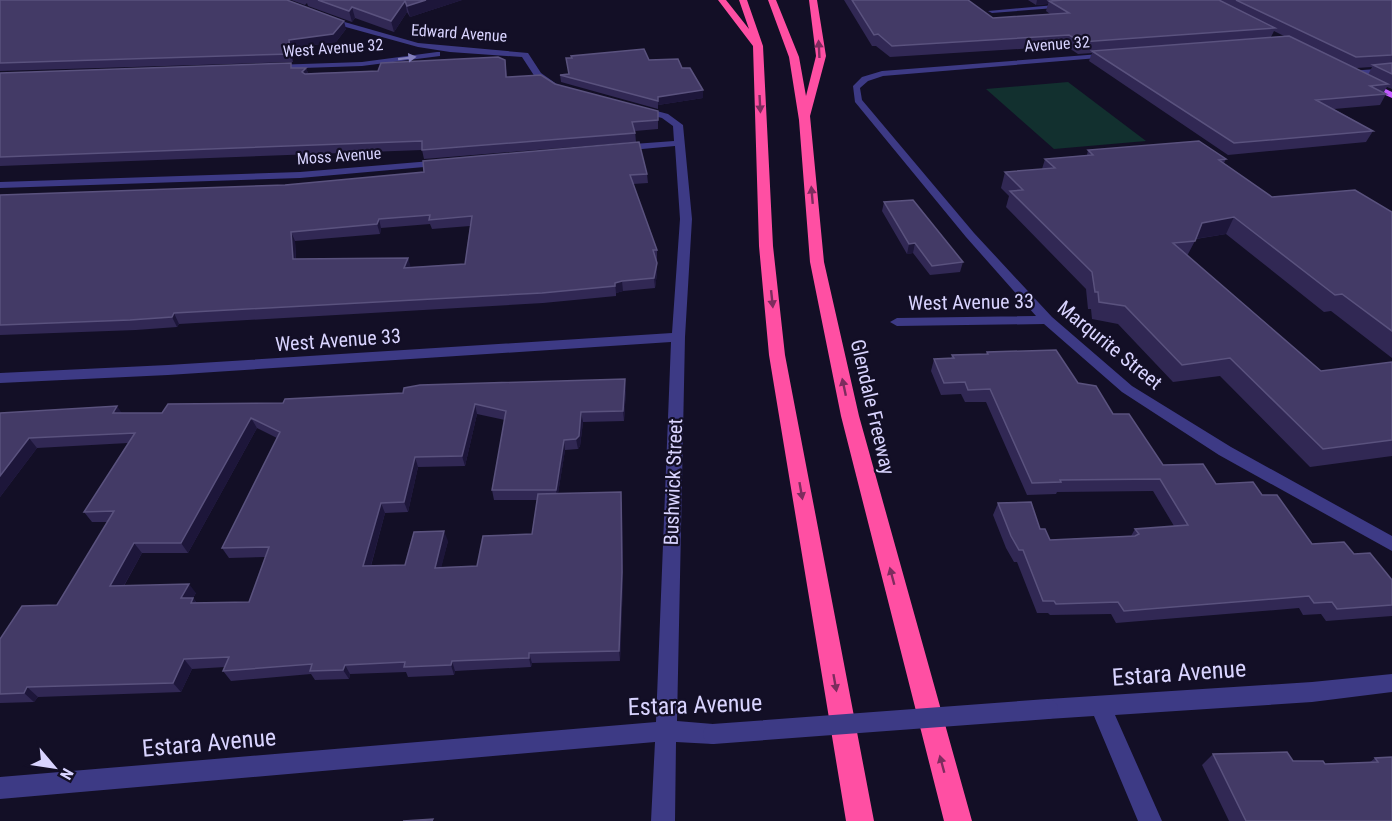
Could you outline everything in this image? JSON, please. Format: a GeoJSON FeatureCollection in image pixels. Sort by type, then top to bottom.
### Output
{"type":"FeatureCollection","features":[{"type":"Feature","properties":{"kind":"highway","name":"Glendale Freeway"},"geometry":{"type":"LineString","coordinates":[[772,0],[794,57],[805,120],[817,262],[850,416],[957,821]]}},
{"type":"Feature","properties":{"kind":"highway"},"geometry":{"type":"LineString","coordinates":[[723,2],[758,46]]}},
{"type":"Feature","properties":{"kind":"highway"},"geometry":{"type":"LineString","coordinates":[[805,120],[821,56],[814,2]]}},
{"type":"Feature","properties":{"kind":"highway"},"geometry":{"type":"LineString","coordinates":[[745,4],[758,46],[766,246],[777,354],[860,821]]}},
{"type":"Feature","properties":{"kind":"main road"},"geometry":{"type":"LineString","coordinates":[[1337,69],[1392,95]]}},
{"type":"Feature","properties":{"kind":"street"},"geometry":{"type":"LineString","coordinates":[[1000,0],[1014,9]]}},
{"type":"Feature","properties":{"kind":"street"},"geometry":{"type":"LineString","coordinates":[[992,11],[1073,6]]}},
{"type":"Feature","properties":{"kind":"street","name":"Edward Avenue"},"geometry":{"type":"LineString","coordinates":[[314,15],[390,40],[452,51],[502,50],[525,55],[538,75],[560,88]]}},
{"type":"Feature","properties":{"kind":"street"},"geometry":{"type":"LineString","coordinates":[[384,49],[390,40]]}},
{"type":"Feature","properties":{"kind":"street","name":"West Avenue 32"},"geometry":{"type":"LineString","coordinates":[[268,67],[362,64],[452,51]]}},
{"type":"Feature","properties":{"kind":"street"},"geometry":{"type":"LineString","coordinates":[[362,64],[376,54]]}},
{"type":"Feature","properties":{"kind":"street","name":"Avenue 32"},"geometry":{"type":"LineString","coordinates":[[905,71],[1124,54]]}},
{"type":"Feature","properties":{"kind":"street"},"geometry":{"type":"LineString","coordinates":[[1348,74],[1392,70]]}},
{"type":"Feature","properties":{"kind":"street","name":"Marqurite Street"},"geometry":{"type":"LineString","coordinates":[[905,71],[865,79],[856,88],[858,100],[970,235],[1047,320],[1126,389],[1225,451],[1392,544]]}},
{"type":"Feature","properties":{"kind":"street"},"geometry":{"type":"LineString","coordinates":[[609,149],[680,144],[679,128],[673,120],[631,108]]}},
{"type":"Feature","properties":{"kind":"street","name":"Bushwick Street"},"geometry":{"type":"LineString","coordinates":[[663,821],[678,337],[686,219],[680,144]]}},
{"type":"Feature","properties":{"kind":"street","name":"Moss Avenue"},"geometry":{"type":"LineString","coordinates":[[0,185],[300,175],[454,162]]}},
{"type":"Feature","properties":{"kind":"street","name":"West Avenue 33"},"geometry":{"type":"LineString","coordinates":[[897,322],[1047,320]]}},
{"type":"Feature","properties":{"kind":"street","name":"West Avenue 33"},"geometry":{"type":"LineString","coordinates":[[0,378],[168,370],[678,337]]}},
{"type":"Feature","properties":{"kind":"street","name":"Estara Avenue"},"geometry":{"type":"LineString","coordinates":[[0,788],[666,730],[713,734],[1100,705],[1312,692],[1392,683]]}},
{"type":"Feature","properties":{"kind":"street"},"geometry":{"type":"LineString","coordinates":[[1100,705],[1150,821]]}},
{"type":"Feature","properties":{"kind":"green space"},"geometry":{"type":"Polygon","coordinates":[[[1068,82],[1146,141],[1054,149],[986,89],[1068,82]]]}},
{"type":"Feature","properties":{"kind":"building"},"geometry":{"type":"Polygon","coordinates":[[[0,0],[287,0],[344,21],[333,34],[289,40],[290,54],[0,63],[0,0]]]}},
{"type":"Feature","properties":{"kind":"building"},"geometry":{"type":"Polygon","coordinates":[[[318,0],[426,0],[407,6],[405,1],[391,21],[352,7],[349,11],[318,0]]]}},
{"type":"Feature","properties":{"kind":"building"},"geometry":{"type":"Polygon","coordinates":[[[852,0],[968,0],[993,18],[1069,13],[1049,1],[1219,0],[1275,28],[1081,42],[1069,35],[892,46],[878,34],[874,35],[852,0]]]}},
{"type":"Feature","properties":{"kind":"building"},"geometry":{"type":"Polygon","coordinates":[[[1236,0],[1392,0],[1392,55],[1356,57],[1236,0]]]}},
{"type":"Feature","properties":{"kind":"building"},"geometry":{"type":"Polygon","coordinates":[[[1289,36],[1388,84],[1370,86],[1386,94],[1316,100],[1373,131],[1234,143],[1092,51],[1289,36]]]}},
{"type":"Feature","properties":{"kind":"building"},"geometry":{"type":"Polygon","coordinates":[[[644,49],[649,60],[678,59],[682,68],[690,68],[703,90],[658,97],[658,101],[560,75],[569,74],[566,58],[572,58],[571,56],[644,49]]]}},
{"type":"Feature","properties":{"kind":"building"},"geometry":{"type":"Polygon","coordinates":[[[498,57],[505,60],[506,77],[541,75],[555,84],[658,111],[658,120],[632,122],[635,133],[422,150],[422,141],[0,157],[0,73],[291,63],[291,68],[306,68],[302,72],[305,74],[378,71],[381,63],[498,57]]]}},
{"type":"Feature","properties":{"kind":"building"},"geometry":{"type":"Polygon","coordinates":[[[1392,63],[1392,74],[1373,65],[1392,63]]]}},
{"type":"Feature","properties":{"kind":"building"},"geometry":{"type":"Polygon","coordinates":[[[1199,141],[1226,159],[1219,160],[1272,197],[1355,190],[1392,212],[1392,331],[1342,294],[1335,295],[1234,217],[1202,223],[1195,241],[1173,243],[1321,371],[1392,362],[1392,440],[1323,449],[1230,358],[1182,365],[1125,306],[1099,302],[1092,272],[1010,191],[1023,190],[1005,172],[1055,168],[1045,159],[1093,155],[1088,150],[1199,141]]]}},
{"type":"Feature","properties":{"kind":"building"},"geometry":{"type":"Polygon","coordinates":[[[639,142],[647,174],[630,175],[657,250],[653,250],[657,263],[654,278],[622,281],[615,283],[615,286],[542,293],[174,313],[172,317],[130,320],[0,325],[0,195],[285,185],[424,172],[423,161],[639,142]],[[430,215],[379,219],[377,224],[291,232],[293,259],[408,258],[404,268],[465,264],[472,216],[429,220],[430,215]]]}},
{"type":"Feature","properties":{"kind":"building"},"geometry":{"type":"Polygon","coordinates":[[[913,200],[963,262],[932,266],[915,243],[909,244],[884,202],[913,200]]]}},
{"type":"Feature","properties":{"kind":"building"},"geometry":{"type":"Polygon","coordinates":[[[1056,350],[1078,383],[1096,386],[1113,414],[1129,414],[1163,465],[1203,464],[1216,484],[1253,482],[1262,495],[1277,495],[1312,544],[1344,542],[1354,554],[1370,553],[1392,580],[1392,605],[1337,609],[1332,602],[1314,603],[1309,596],[1124,611],[1118,602],[1056,604],[1054,601],[1043,601],[1023,550],[1019,550],[1011,536],[998,503],[1031,502],[1040,529],[1045,529],[1050,540],[1135,536],[1139,534],[1135,529],[1188,525],[1160,479],[1060,480],[1061,482],[1032,483],[990,389],[968,390],[965,382],[944,383],[934,359],[954,358],[952,355],[988,354],[987,352],[1056,350]]]}},
{"type":"Feature","properties":{"kind":"building"},"geometry":{"type":"Polygon","coordinates":[[[625,379],[623,411],[581,412],[579,436],[576,439],[564,440],[556,490],[492,490],[506,411],[475,404],[462,456],[415,457],[404,502],[381,503],[363,566],[405,565],[414,532],[444,531],[435,568],[477,566],[483,536],[532,534],[538,494],[621,492],[622,572],[619,651],[529,653],[529,658],[452,661],[451,665],[404,667],[405,662],[345,665],[343,670],[310,671],[312,664],[223,671],[229,657],[184,659],[173,683],[27,687],[24,693],[0,694],[0,639],[22,606],[57,605],[114,511],[84,512],[135,433],[29,438],[0,476],[0,413],[117,406],[113,413],[162,413],[168,404],[283,403],[285,399],[403,393],[404,388],[420,385],[625,379]],[[251,418],[181,543],[134,543],[110,586],[189,584],[181,598],[193,598],[191,603],[249,602],[269,547],[222,548],[280,432],[251,418]]]}},
{"type":"Feature","properties":{"kind":"building"},"geometry":{"type":"Polygon","coordinates":[[[1287,752],[1293,761],[1323,761],[1325,764],[1378,762],[1375,758],[1392,757],[1392,821],[1246,821],[1213,754],[1287,752]]]}},
{"type":"Feature","properties":{"kind":"building"},"geometry":{"type":"Polygon","coordinates":[[[433,819],[432,821],[403,821],[433,819]]]}}]}
